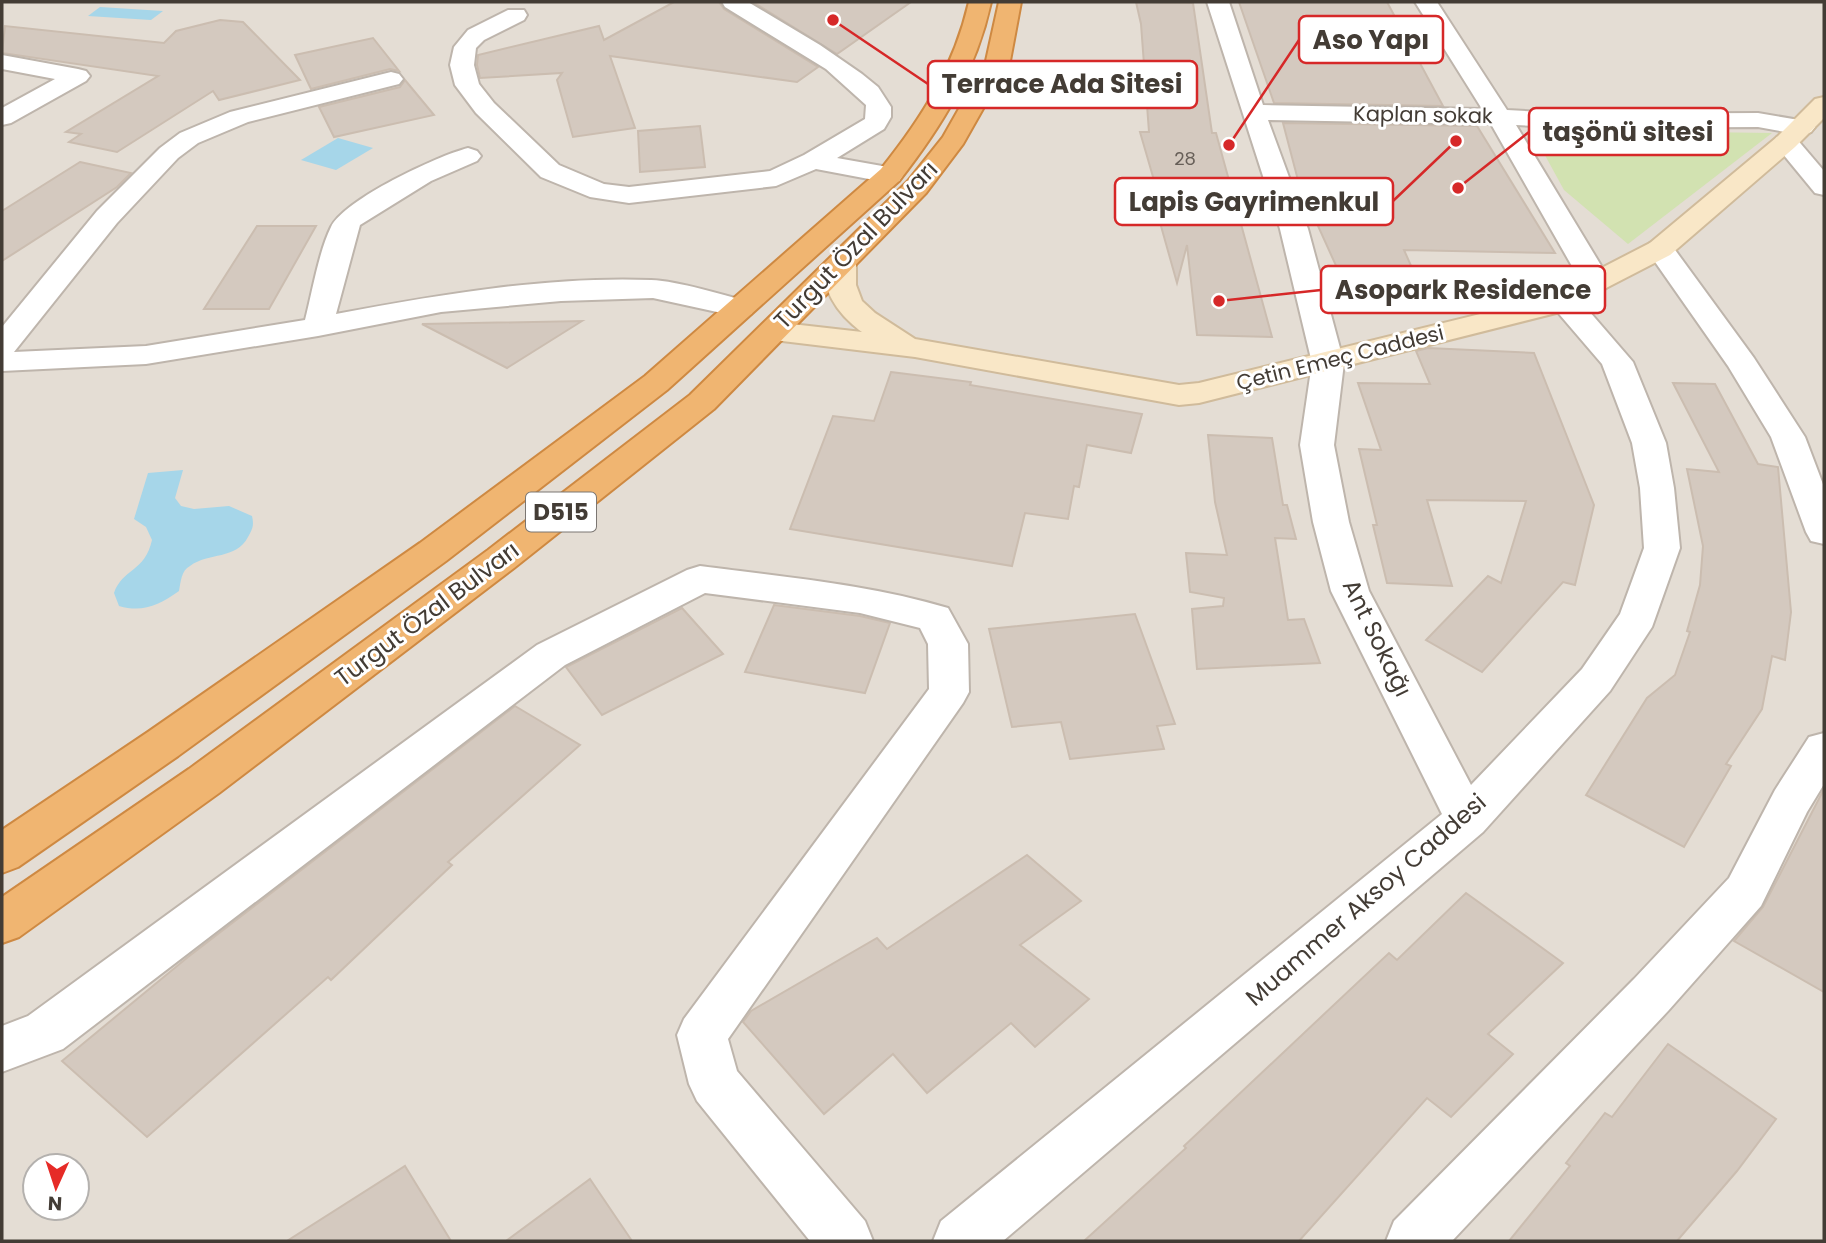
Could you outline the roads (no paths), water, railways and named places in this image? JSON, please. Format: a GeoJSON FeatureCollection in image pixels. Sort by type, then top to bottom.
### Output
{"type":"FeatureCollection","features":[{"type":"Feature","properties":{"kind":"highway","name":"Turgut Özal Bulvarı"},"geometry":{"type":"LineString","coordinates":[[2,854],[163,744],[433,552],[656,383],[890,175],[921,138],[953,87],[976,27],[980,2]]}},
{"type":"Feature","properties":{"kind":"highway","name":"Turgut Özal Bulvarı"},"geometry":{"type":"LineString","coordinates":[[2,923],[204,781],[501,559],[702,402],[917,187],[947,148],[998,61],[1010,2]]}},
{"type":"Feature","properties":{"kind":"highway"},"geometry":{"type":"LineString","coordinates":[[998,61],[1023,2]]}},
{"type":"Feature","properties":{"kind":"street"},"geometry":{"type":"LineString","coordinates":[[516,15],[476,35],[465,47],[463,76],[485,108],[540,162],[563,178],[599,191],[629,195],[776,178],[813,161],[875,124],[880,116],[879,105],[853,77],[733,2]]}},
{"type":"Feature","properties":{"kind":"street"},"geometry":{"type":"LineString","coordinates":[[1218,2],[1294,229],[1328,363]]}},
{"type":"Feature","properties":{"kind":"street","name":"Muammer Aksoy Caddesi"},"geometry":{"type":"LineString","coordinates":[[961,1241],[1467,819],[1596,680],[1638,617],[1662,548],[1657,488],[1649,443],[1617,362],[1499,117],[1426,2]]}},
{"type":"Feature","properties":{"kind":"street"},"geometry":{"type":"LineString","coordinates":[[2,62],[78,76],[2,118]]}},
{"type":"Feature","properties":{"kind":"street"},"geometry":{"type":"LineString","coordinates":[[2,347],[107,217],[169,153],[189,138],[239,117],[391,79]]}},
{"type":"Feature","properties":{"kind":"street","name":"Çetin Emeç Caddesi"},"geometry":{"type":"LineString","coordinates":[[774,331],[915,348],[1179,395],[1328,363],[1581,292],[1660,249],[1794,134],[1824,104]]}},
{"type":"Feature","properties":{"kind":"street","name":"Kaplan sokak"},"geometry":{"type":"LineString","coordinates":[[1253,112],[1577,121],[1758,120],[1794,134]]}},
{"type":"Feature","properties":{"kind":"street"},"geometry":{"type":"LineString","coordinates":[[1794,134],[1824,187]]}},
{"type":"Feature","properties":{"kind":"street"},"geometry":{"type":"LineString","coordinates":[[318,327],[344,228],[350,219],[422,175],[468,156]]}},
{"type":"Feature","properties":{"kind":"street"},"geometry":{"type":"LineString","coordinates":[[813,161],[890,175]]}},
{"type":"Feature","properties":{"kind":"street"},"geometry":{"type":"LineString","coordinates":[[1660,249],[1743,365],[1788,437],[1811,463],[1824,532]]}},
{"type":"Feature","properties":{"kind":"street","name":"Çetin Emeç Caddesi"},"geometry":{"type":"LineString","coordinates":[[842,262],[841,286],[854,312],[879,331],[915,348]]}},
{"type":"Feature","properties":{"kind":"street"},"geometry":{"type":"LineString","coordinates":[[2,362],[146,355],[318,327],[440,303],[626,288],[674,292],[740,308]]}},
{"type":"Feature","properties":{"kind":"street","name":"Ant Sokağı"},"geometry":{"type":"LineString","coordinates":[[1328,363],[1317,445],[1331,522],[1350,591],[1467,819]]}},
{"type":"Feature","properties":{"kind":"street"},"geometry":{"type":"LineString","coordinates":[[2,1049],[45,1033],[551,655],[700,579],[860,600],[934,618],[948,644],[949,692],[702,1035],[715,1084],[845,1241]]}},
{"type":"Feature","properties":{"kind":"street"},"geometry":{"type":"LineString","coordinates":[[1414,1241],[1651,995],[1745,892],[1790,802],[1824,749]]}},
{"type":"Feature","properties":{"kind":"water"},"geometry":{"type":"Polygon","coordinates":[[[100,7],[163,11],[151,20],[88,16],[100,7]]]}},
{"type":"Feature","properties":{"kind":"water"},"geometry":{"type":"Polygon","coordinates":[[[338,138],[373,148],[336,170],[301,160],[338,138]]]}},
{"type":"Feature","properties":{"kind":"water"},"geometry":{"type":"Polygon","coordinates":[[[183,470],[175,498],[181,506],[194,509],[229,506],[252,516],[251,531],[237,549],[187,568],[179,591],[165,600],[136,609],[119,606],[114,593],[118,585],[139,565],[152,540],[146,527],[134,519],[148,473],[183,470]]]}},
{"type":"Feature","properties":{"kind":"place","name":"Terrace Ada Sitesi"},"geometry":{"type":"Point","coordinates":[833,20]}},
{"type":"Feature","properties":{"kind":"place","name":"Lapis Gayrimenkul"},"geometry":{"type":"Point","coordinates":[1456,141]}},
{"type":"Feature","properties":{"kind":"place","name":"Aso Yapı"},"geometry":{"type":"Point","coordinates":[1229,145]}},
{"type":"Feature","properties":{"kind":"place","name":"taşönü sitesi"},"geometry":{"type":"Point","coordinates":[1458,188]}},
{"type":"Feature","properties":{"kind":"place","name":"Asopark Residence"},"geometry":{"type":"Point","coordinates":[1219,301]}}]}
